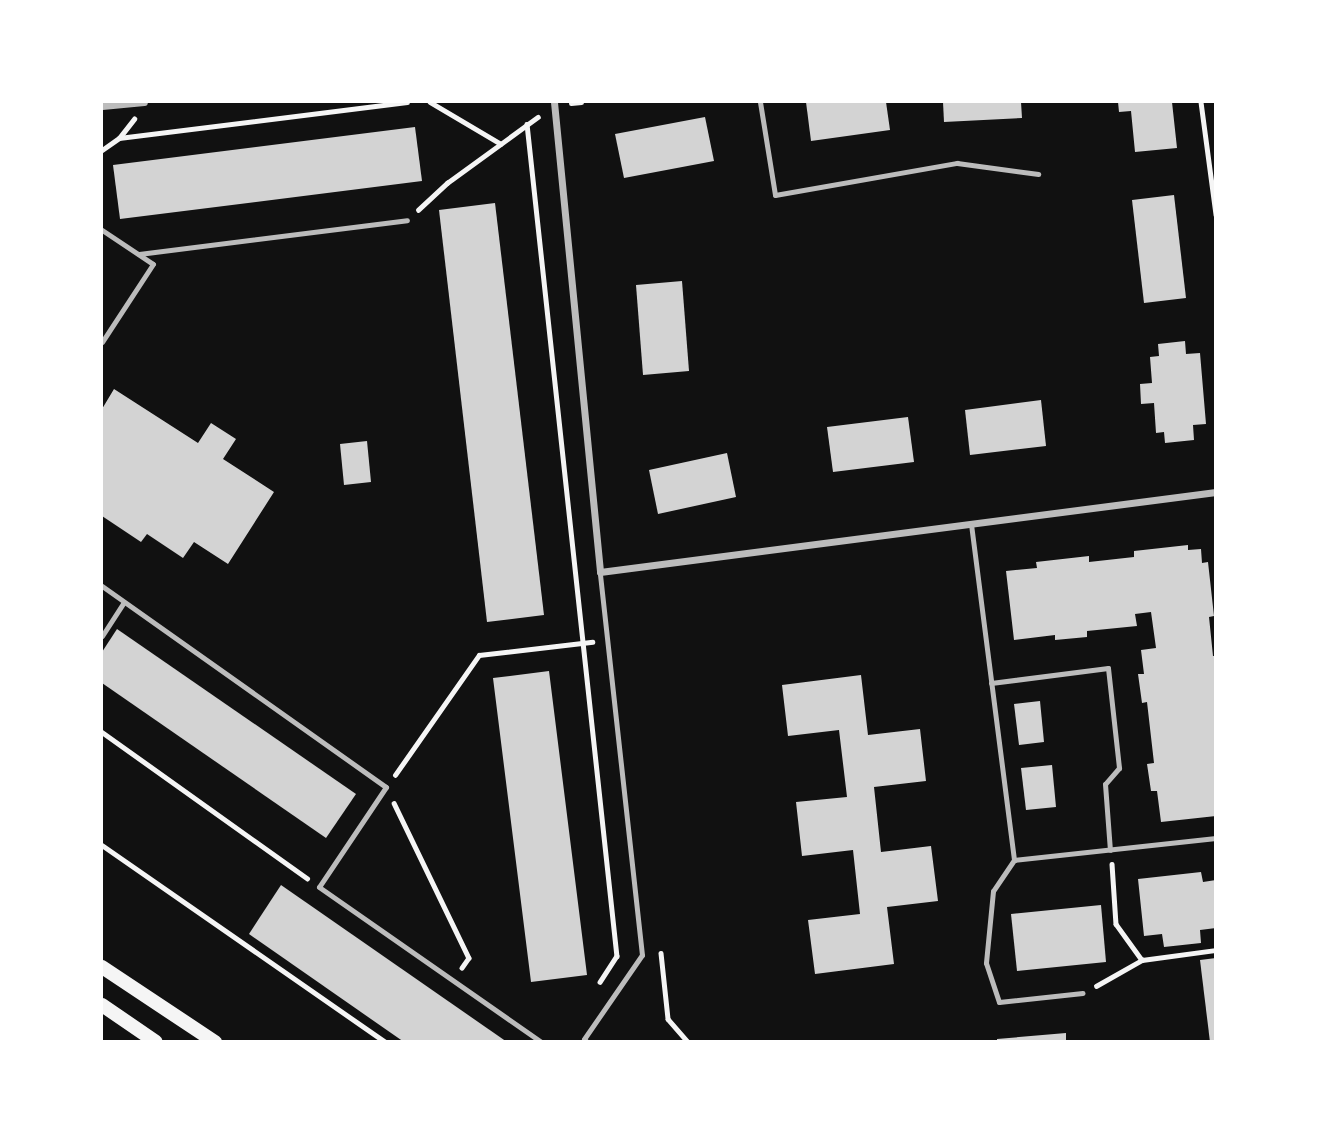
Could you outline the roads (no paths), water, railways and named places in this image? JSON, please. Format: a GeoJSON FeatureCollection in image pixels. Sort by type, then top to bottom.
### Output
{"type":"FeatureCollection","features":[{"type":"Feature","properties":{"kind":"main road"},"geometry":{"type":"LineString","coordinates":[[102,967],[215,1041]]}},
{"type":"Feature","properties":{"kind":"main road"},"geometry":{"type":"LineString","coordinates":[[102,1006],[156,1041]]}},
{"type":"Feature","properties":{"kind":"street"},"geometry":{"type":"LineString","coordinates":[[102,106],[144,102]]}},
{"type":"Feature","properties":{"kind":"street"},"geometry":{"type":"LineString","coordinates":[[554,103],[600,572],[1216,492]]}},
{"type":"Feature","properties":{"kind":"lane"},"geometry":{"type":"LineString","coordinates":[[760,102],[775,195],[957,163],[1038,174]]}},
{"type":"Feature","properties":{"kind":"lane"},"geometry":{"type":"LineString","coordinates":[[139,254],[407,220]]}},
{"type":"Feature","properties":{"kind":"lane"},"geometry":{"type":"LineString","coordinates":[[102,230],[153,264],[102,342]]}},
{"type":"Feature","properties":{"kind":"lane"},"geometry":{"type":"LineString","coordinates":[[971,524],[1014,860],[993,891],[986,962],[999,1002],[1083,993]]}},
{"type":"Feature","properties":{"kind":"lane"},"geometry":{"type":"LineString","coordinates":[[583,1041],[642,955],[600,572]]}},
{"type":"Feature","properties":{"kind":"lane"},"geometry":{"type":"LineString","coordinates":[[102,586],[386,788],[319,887],[541,1041]]}},
{"type":"Feature","properties":{"kind":"lane"},"geometry":{"type":"LineString","coordinates":[[102,636],[124,602]]}},
{"type":"Feature","properties":{"kind":"lane"},"geometry":{"type":"LineString","coordinates":[[991,683],[1108,668],[1119,768],[1105,784],[1110,850]]}},
{"type":"Feature","properties":{"kind":"lane"},"geometry":{"type":"LineString","coordinates":[[1014,860],[1216,838]]}}]}
